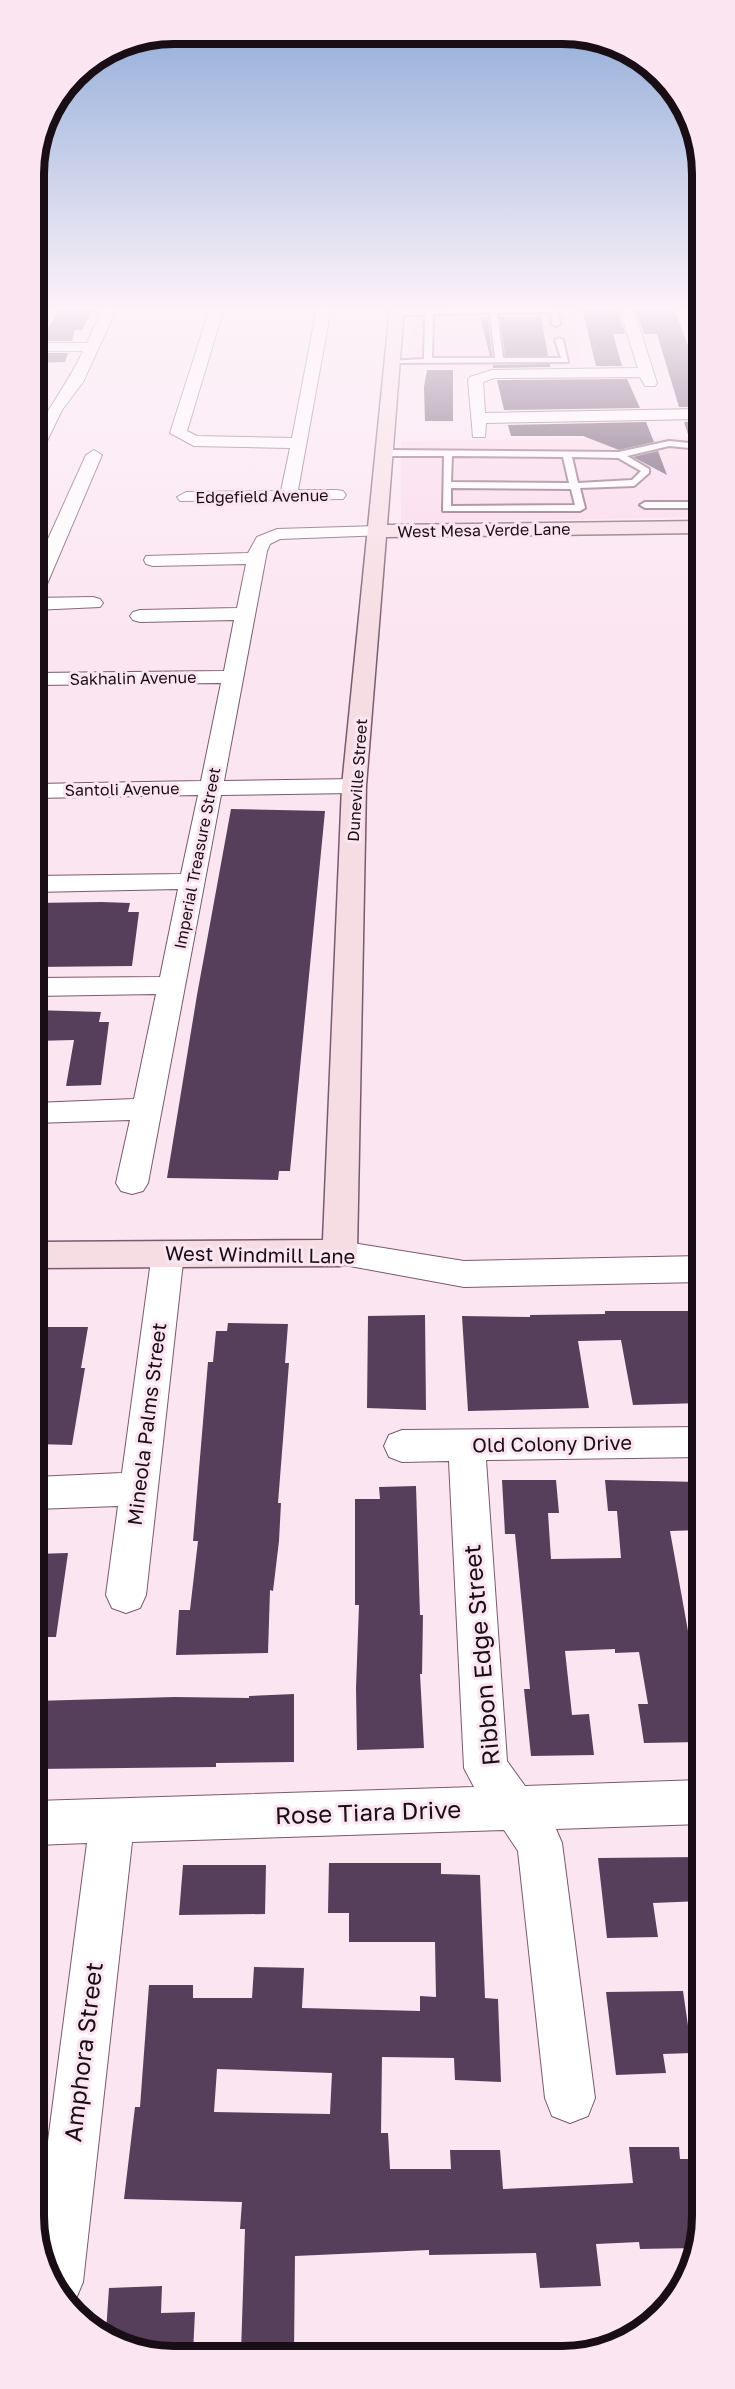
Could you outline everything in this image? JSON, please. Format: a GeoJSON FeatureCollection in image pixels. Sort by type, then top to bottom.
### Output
{"type":"FeatureCollection","features":[{"type":"Feature","properties":{"kind":"street"},"geometry":{"type":"LineString","coordinates":[[180,419],[178,427],[180,436],[204,442],[299,443]]}},
{"type":"Feature","properties":{"kind":"street"},"geometry":{"type":"LineString","coordinates":[[289,495],[303,419]]}},
{"type":"Feature","properties":{"kind":"street","name":"Duneville Street"},"geometry":{"type":"LineString","coordinates":[[340,1252],[354,786],[389,419]]}},
{"type":"Feature","properties":{"kind":"street"},"geometry":{"type":"LineString","coordinates":[[478,419],[478,426],[598,419]]}},
{"type":"Feature","properties":{"kind":"street"},"geometry":{"type":"LineString","coordinates":[[44,568],[94,454]]}},
{"type":"Feature","properties":{"kind":"street","name":"Edgefield Avenue"},"geometry":{"type":"LineString","coordinates":[[186,496],[337,495]]}},
{"type":"Feature","properties":{"kind":"street","name":"West Mesa Verde Lane"},"geometry":{"type":"LineString","coordinates":[[269,537],[287,533],[692,527]]}},
{"type":"Feature","properties":{"kind":"street"},"geometry":{"type":"LineString","coordinates":[[44,528],[62,528]]}},
{"type":"Feature","properties":{"kind":"street","name":"Imperial Treasure Street"},"geometry":{"type":"LineString","coordinates":[[132,1183],[256,558],[260,545],[269,537]]}},
{"type":"Feature","properties":{"kind":"street"},"geometry":{"type":"LineString","coordinates":[[153,560],[256,558]]}},
{"type":"Feature","properties":{"kind":"street"},"geometry":{"type":"LineString","coordinates":[[44,604],[93,603]]}},
{"type":"Feature","properties":{"kind":"street"},"geometry":{"type":"LineString","coordinates":[[140,616],[245,614]]}},
{"type":"Feature","properties":{"kind":"street","name":"Sakhalin Avenue"},"geometry":{"type":"LineString","coordinates":[[44,679],[233,677]]}},
{"type":"Feature","properties":{"kind":"street","name":"Santoli Avenue"},"geometry":{"type":"LineString","coordinates":[[44,791],[354,786]]}},
{"type":"Feature","properties":{"kind":"street"},"geometry":{"type":"LineString","coordinates":[[44,884],[192,881]]}},
{"type":"Feature","properties":{"kind":"street"},"geometry":{"type":"LineString","coordinates":[[44,987],[171,985]]}},
{"type":"Feature","properties":{"kind":"street"},"geometry":{"type":"LineString","coordinates":[[44,1113],[147,1109]]}},
{"type":"Feature","properties":{"kind":"street","name":"Mineola Palms Street"},"geometry":{"type":"LineString","coordinates":[[126,1595],[168,1252]]}},
{"type":"Feature","properties":{"kind":"street","name":"West Windmill Lane"},"geometry":{"type":"LineString","coordinates":[[44,1255],[340,1252],[464,1274],[691,1269]]}},
{"type":"Feature","properties":{"kind":"street","name":"Old Colony Drive"},"geometry":{"type":"LineString","coordinates":[[402,1446],[691,1442]]}},
{"type":"Feature","properties":{"kind":"street","name":"Ribbon Edge Street"},"geometry":{"type":"LineString","coordinates":[[467,1446],[486,1768],[512,1808],[540,1843],[570,2098]]}},
{"type":"Feature","properties":{"kind":"street"},"geometry":{"type":"LineString","coordinates":[[44,1493],[139,1489]]}},
{"type":"Feature","properties":{"kind":"street","name":"Rose Tiara Drive"},"geometry":{"type":"LineString","coordinates":[[44,1823],[691,1802]]}},
{"type":"Feature","properties":{"kind":"street","name":"Amphora Street"},"geometry":{"type":"LineString","coordinates":[[57,2273],[112,1822]]}},
{"type":"Feature","properties":{"kind":"lane"},"geometry":{"type":"LineString","coordinates":[[386,453],[620,455],[647,445],[692,445]]}},
{"type":"Feature","properties":{"kind":"lane"},"geometry":{"type":"LineString","coordinates":[[448,453],[446,509],[580,508],[567,456]]}},
{"type":"Feature","properties":{"kind":"lane"},"geometry":{"type":"LineString","coordinates":[[447,485],[574,486],[634,483],[646,471],[620,455]]}},
{"type":"Feature","properties":{"kind":"lane"},"geometry":{"type":"LineString","coordinates":[[645,505],[692,505]]}},
{"type":"Feature","properties":{"kind":"shaded area"},"geometry":{"type":"Polygon","coordinates":[[[692,437],[692,517],[401,523],[401,441],[692,437]]]}},
{"type":"Feature","properties":{"kind":"building"},"geometry":{"type":"Polygon","coordinates":[[[425,419],[453,419],[453,421],[425,419]]]}},
{"type":"Feature","properties":{"kind":"building"},"geometry":{"type":"Polygon","coordinates":[[[646,422],[654,442],[619,450],[583,436],[511,436],[508,425],[646,422]]]}},
{"type":"Feature","properties":{"kind":"building"},"geometry":{"type":"Polygon","coordinates":[[[684,422],[692,422],[692,441],[690,441],[684,422]]]}},
{"type":"Feature","properties":{"kind":"building"},"geometry":{"type":"Polygon","coordinates":[[[658,451],[667,475],[633,457],[658,451]]]}},
{"type":"Feature","properties":{"kind":"building"},"geometry":{"type":"Polygon","coordinates":[[[231,809],[325,811],[290,1171],[279,1171],[278,1180],[167,1178],[197,995],[231,809]]]}},
{"type":"Feature","properties":{"kind":"building"},"geometry":{"type":"Polygon","coordinates":[[[44,903],[130,903],[128,912],[139,912],[132,966],[44,967],[44,903]]]}},
{"type":"Feature","properties":{"kind":"building"},"geometry":{"type":"Polygon","coordinates":[[[44,1010],[101,1012],[99,1022],[109,1022],[101,1085],[66,1086],[74,1040],[44,1041],[44,1010]]]}},
{"type":"Feature","properties":{"kind":"building"},"geometry":{"type":"Polygon","coordinates":[[[605,1311],[691,1311],[691,1403],[633,1405],[621,1340],[578,1341],[589,1408],[468,1411],[462,1316],[530,1317],[530,1315],[605,1314],[605,1311]]]}},
{"type":"Feature","properties":{"kind":"building"},"geometry":{"type":"Polygon","coordinates":[[[425,1315],[426,1410],[367,1408],[368,1316],[425,1315]]]}},
{"type":"Feature","properties":{"kind":"building"},"geometry":{"type":"Polygon","coordinates":[[[228,1323],[288,1324],[285,1363],[289,1363],[278,1503],[281,1503],[279,1541],[273,1591],[270,1590],[268,1653],[176,1655],[179,1610],[190,1610],[198,1541],[193,1541],[208,1362],[213,1362],[216,1331],[227,1331],[228,1323]]]}},
{"type":"Feature","properties":{"kind":"building"},"geometry":{"type":"Polygon","coordinates":[[[44,1327],[88,1327],[81,1368],[85,1368],[72,1445],[44,1444],[44,1327]]]}},
{"type":"Feature","properties":{"kind":"building"},"geometry":{"type":"Polygon","coordinates":[[[502,1480],[556,1480],[559,1513],[548,1513],[551,1559],[621,1558],[617,1511],[608,1511],[605,1480],[691,1482],[691,1530],[670,1531],[691,1649],[691,1742],[644,1743],[638,1704],[648,1704],[639,1652],[615,1653],[615,1649],[565,1651],[572,1715],[589,1714],[594,1755],[531,1756],[524,1689],[530,1689],[515,1534],[505,1534],[502,1480]]]}},
{"type":"Feature","properties":{"kind":"building"},"geometry":{"type":"Polygon","coordinates":[[[416,1486],[420,1615],[423,1615],[422,1674],[420,1674],[424,1748],[357,1750],[356,1688],[359,1605],[355,1605],[355,1499],[380,1499],[379,1487],[416,1486]]]}},
{"type":"Feature","properties":{"kind":"building"},"geometry":{"type":"Polygon","coordinates":[[[68,1553],[56,1637],[44,1637],[44,1554],[68,1553]]]}},
{"type":"Feature","properties":{"kind":"building"},"geometry":{"type":"Polygon","coordinates":[[[294,1694],[294,1762],[216,1763],[216,1767],[44,1769],[44,1701],[174,1697],[249,1698],[249,1696],[294,1694]]]}},
{"type":"Feature","properties":{"kind":"building"},"geometry":{"type":"Polygon","coordinates":[[[691,1857],[691,1901],[653,1903],[658,1937],[607,1938],[598,1858],[691,1857]]]}},
{"type":"Feature","properties":{"kind":"building"},"geometry":{"type":"Polygon","coordinates":[[[329,1863],[441,1863],[441,1874],[480,1875],[485,1998],[498,1999],[501,2082],[455,2080],[454,2058],[382,2057],[381,2133],[388,2133],[390,2169],[451,2169],[450,2150],[500,2150],[503,2189],[633,2183],[629,2147],[679,2147],[680,2159],[691,2159],[691,2224],[687,2248],[640,2249],[639,2242],[596,2244],[601,2286],[540,2288],[536,2253],[429,2255],[429,2250],[295,2256],[294,2346],[241,2346],[245,2229],[240,2229],[242,2202],[124,2199],[135,2107],[140,2107],[149,1985],[193,1985],[193,1998],[252,1998],[254,1967],[304,1968],[302,2008],[420,2011],[420,1996],[436,1997],[435,1942],[349,1942],[349,1913],[328,1913],[329,1863]],[[217,2069],[214,2112],[330,2114],[332,2073],[217,2069]]]}},
{"type":"Feature","properties":{"kind":"building"},"geometry":{"type":"Polygon","coordinates":[[[183,1865],[266,1865],[265,1914],[179,1915],[183,1865]]]}},
{"type":"Feature","properties":{"kind":"building"},"geometry":{"type":"Polygon","coordinates":[[[683,1991],[691,2053],[663,2054],[666,2073],[616,2075],[606,1992],[683,1991]]]}},
{"type":"Feature","properties":{"kind":"building"},"geometry":{"type":"Polygon","coordinates":[[[162,2286],[161,2313],[195,2312],[193,2346],[148,2343],[131,2339],[106,2327],[109,2288],[162,2286]]]}}]}
